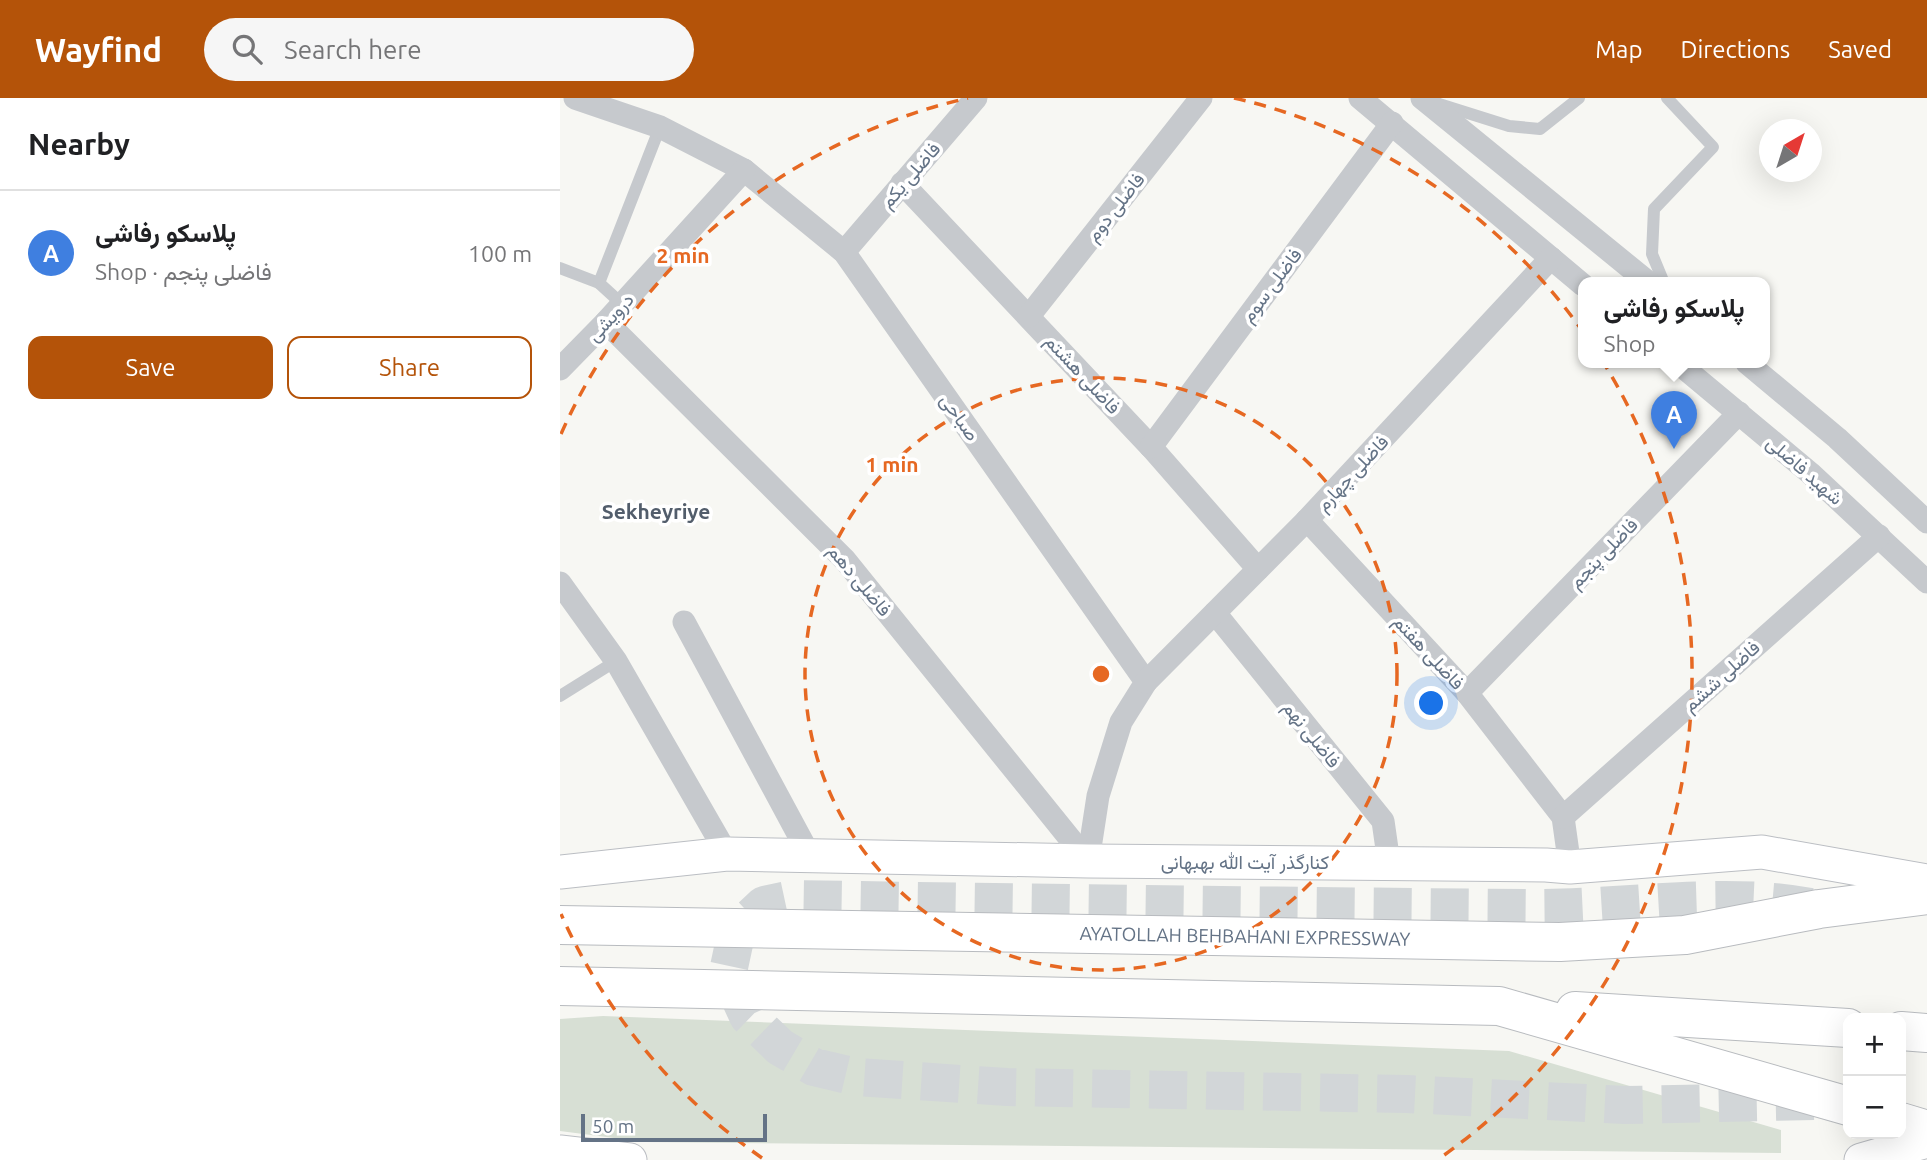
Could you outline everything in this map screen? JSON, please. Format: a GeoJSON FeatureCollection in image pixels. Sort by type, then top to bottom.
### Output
{"type":"FeatureCollection","features":[{"type":"Feature","properties":{"kind":"highway","name":"AYATOLLAH BEHBAHANI EXPRESSWAY"},"geometry":{"type":"LineString","coordinates":[[560,925],[1560,942],[1685,935],[1819,909],[1927,895]]}},
{"type":"Feature","properties":{"kind":"highway"},"geometry":{"type":"LineString","coordinates":[[560,986],[1499,1006],[1843,1028]]}},
{"type":"Feature","properties":{"kind":"highway"},"geometry":{"type":"LineString","coordinates":[[1499,1006],[1843,1104]]}},
{"type":"Feature","properties":{"kind":"highway"},"geometry":{"type":"LineString","coordinates":[[1906,1031],[1927,1033]]}},
{"type":"Feature","properties":{"kind":"highway"},"geometry":{"type":"LineString","coordinates":[[1906,1124],[1927,1130]]}},
{"type":"Feature","properties":{"kind":"main road","name":"کنارگذر آیت الله بهبهانی"},"geometry":{"type":"LineString","coordinates":[[560,872],[727,854],[1088,861],[1546,864],[1570,867],[1762,852],[1927,881]]}},
{"type":"Feature","properties":{"kind":"main road"},"geometry":{"type":"LineString","coordinates":[[1861,1160],[1927,1142]]}},
{"type":"Feature","properties":{"kind":"main road"},"geometry":{"type":"LineString","coordinates":[[560,1152],[630,1160]]}},
{"type":"Feature","properties":{"kind":"street","name":"صباحی"},"geometry":{"type":"LineString","coordinates":[[575,98],[660,127],[744,170],[844,252],[1146,682]]}},
{"type":"Feature","properties":{"kind":"street","name":"فاضلی یکم"},"geometry":{"type":"LineString","coordinates":[[844,252],[976,98]]}},
{"type":"Feature","properties":{"kind":"street","name":"فاضلی دوم"},"geometry":{"type":"LineString","coordinates":[[1028,316],[1201,98]]}},
{"type":"Feature","properties":{"kind":"street"},"geometry":{"type":"LineString","coordinates":[[1360,98],[1578,281]]}},
{"type":"Feature","properties":{"kind":"street"},"geometry":{"type":"LineString","coordinates":[[1422,98],[1642,277]]}},
{"type":"Feature","properties":{"kind":"street","name":"فاضلی سوم"},"geometry":{"type":"LineString","coordinates":[[1150,447],[1392,123]]}},
{"type":"Feature","properties":{"kind":"street","name":"درویشی"},"geometry":{"type":"LineString","coordinates":[[565,357],[606,322],[744,170]]}},
{"type":"Feature","properties":{"kind":"street","name":"فاضلی هشتم"},"geometry":{"type":"LineString","coordinates":[[902,183],[1150,447],[1258,569]]}},
{"type":"Feature","properties":{"kind":"street","name":"فاضلی چهارم"},"geometry":{"type":"LineString","coordinates":[[1146,682],[1307,520],[1551,258]]}},
{"type":"Feature","properties":{"kind":"street","name":"فاضلی دهم"},"geometry":{"type":"LineString","coordinates":[[606,322],[845,560],[1088,861]]}},
{"type":"Feature","properties":{"kind":"street","name":"شهید فاضلی"},"geometry":{"type":"LineString","coordinates":[[1684,368],[1810,473],[1927,582]]}},
{"type":"Feature","properties":{"kind":"street"},"geometry":{"type":"LineString","coordinates":[[1753,368],[1836,438],[1927,522]]}},
{"type":"Feature","properties":{"kind":"street","name":"فاضلی پنجم"},"geometry":{"type":"LineString","coordinates":[[1468,693],[1739,413]]}},
{"type":"Feature","properties":{"kind":"street","name":"فاضلی هفتم"},"geometry":{"type":"LineString","coordinates":[[1307,520],[1468,693],[1563,817],[1570,867]]}},
{"type":"Feature","properties":{"kind":"street","name":"فاضلی ششم"},"geometry":{"type":"LineString","coordinates":[[1563,817],[1879,536]]}},
{"type":"Feature","properties":{"kind":"street"},"geometry":{"type":"LineString","coordinates":[[560,583],[616,662],[727,854]]}},
{"type":"Feature","properties":{"kind":"street","name":"فاضلی نهم"},"geometry":{"type":"LineString","coordinates":[[1215,613],[1382,821],[1389,863]]}},
{"type":"Feature","properties":{"kind":"street"},"geometry":{"type":"LineString","coordinates":[[684,622],[810,856]]}},
{"type":"Feature","properties":{"kind":"street"},"geometry":{"type":"LineString","coordinates":[[1088,861],[1098,796],[1121,722],[1146,682]]}},
{"type":"Feature","properties":{"kind":"lane"},"geometry":{"type":"LineString","coordinates":[[1422,98],[1509,126],[1540,129],[1579,98]]}},
{"type":"Feature","properties":{"kind":"lane"},"geometry":{"type":"LineString","coordinates":[[1662,277],[1652,254],[1654,209],[1713,147],[1667,98]]}},
{"type":"Feature","properties":{"kind":"lane"},"geometry":{"type":"LineString","coordinates":[[599,283],[660,127]]}},
{"type":"Feature","properties":{"kind":"lane"},"geometry":{"type":"LineString","coordinates":[[560,268],[599,283],[622,304]]}},
{"type":"Feature","properties":{"kind":"lane"},"geometry":{"type":"LineString","coordinates":[[560,696],[616,662]]}},
{"type":"Feature","properties":{"kind":"shaded area"},"geometry":{"type":"Polygon","coordinates":[[[603,1016],[1509,1051],[1781,1130],[1781,1153],[645,1142],[560,1131],[560,1019],[603,1016]]]}},
{"type":"Feature","properties":{"kind":"tunnel"},"geometry":{"type":"LineString","coordinates":[[1810,907],[1742,900],[1530,908],[792,899],[764,905],[737,930],[728,972],[748,1016],[780,1047],[814,1067],[856,1077],[1007,1087],[1407,1094],[1625,1105],[1817,1101]]}},
{"type":"Feature","properties":{"kind":"place","name":"پلاسکو رفاشی"},"geometry":{"type":"Point","coordinates":[1674,449]}},
{"type":"Feature","properties":{"kind":"district","name":"Sekheyriye"},"geometry":{"type":"Point","coordinates":[656,512]}}]}
